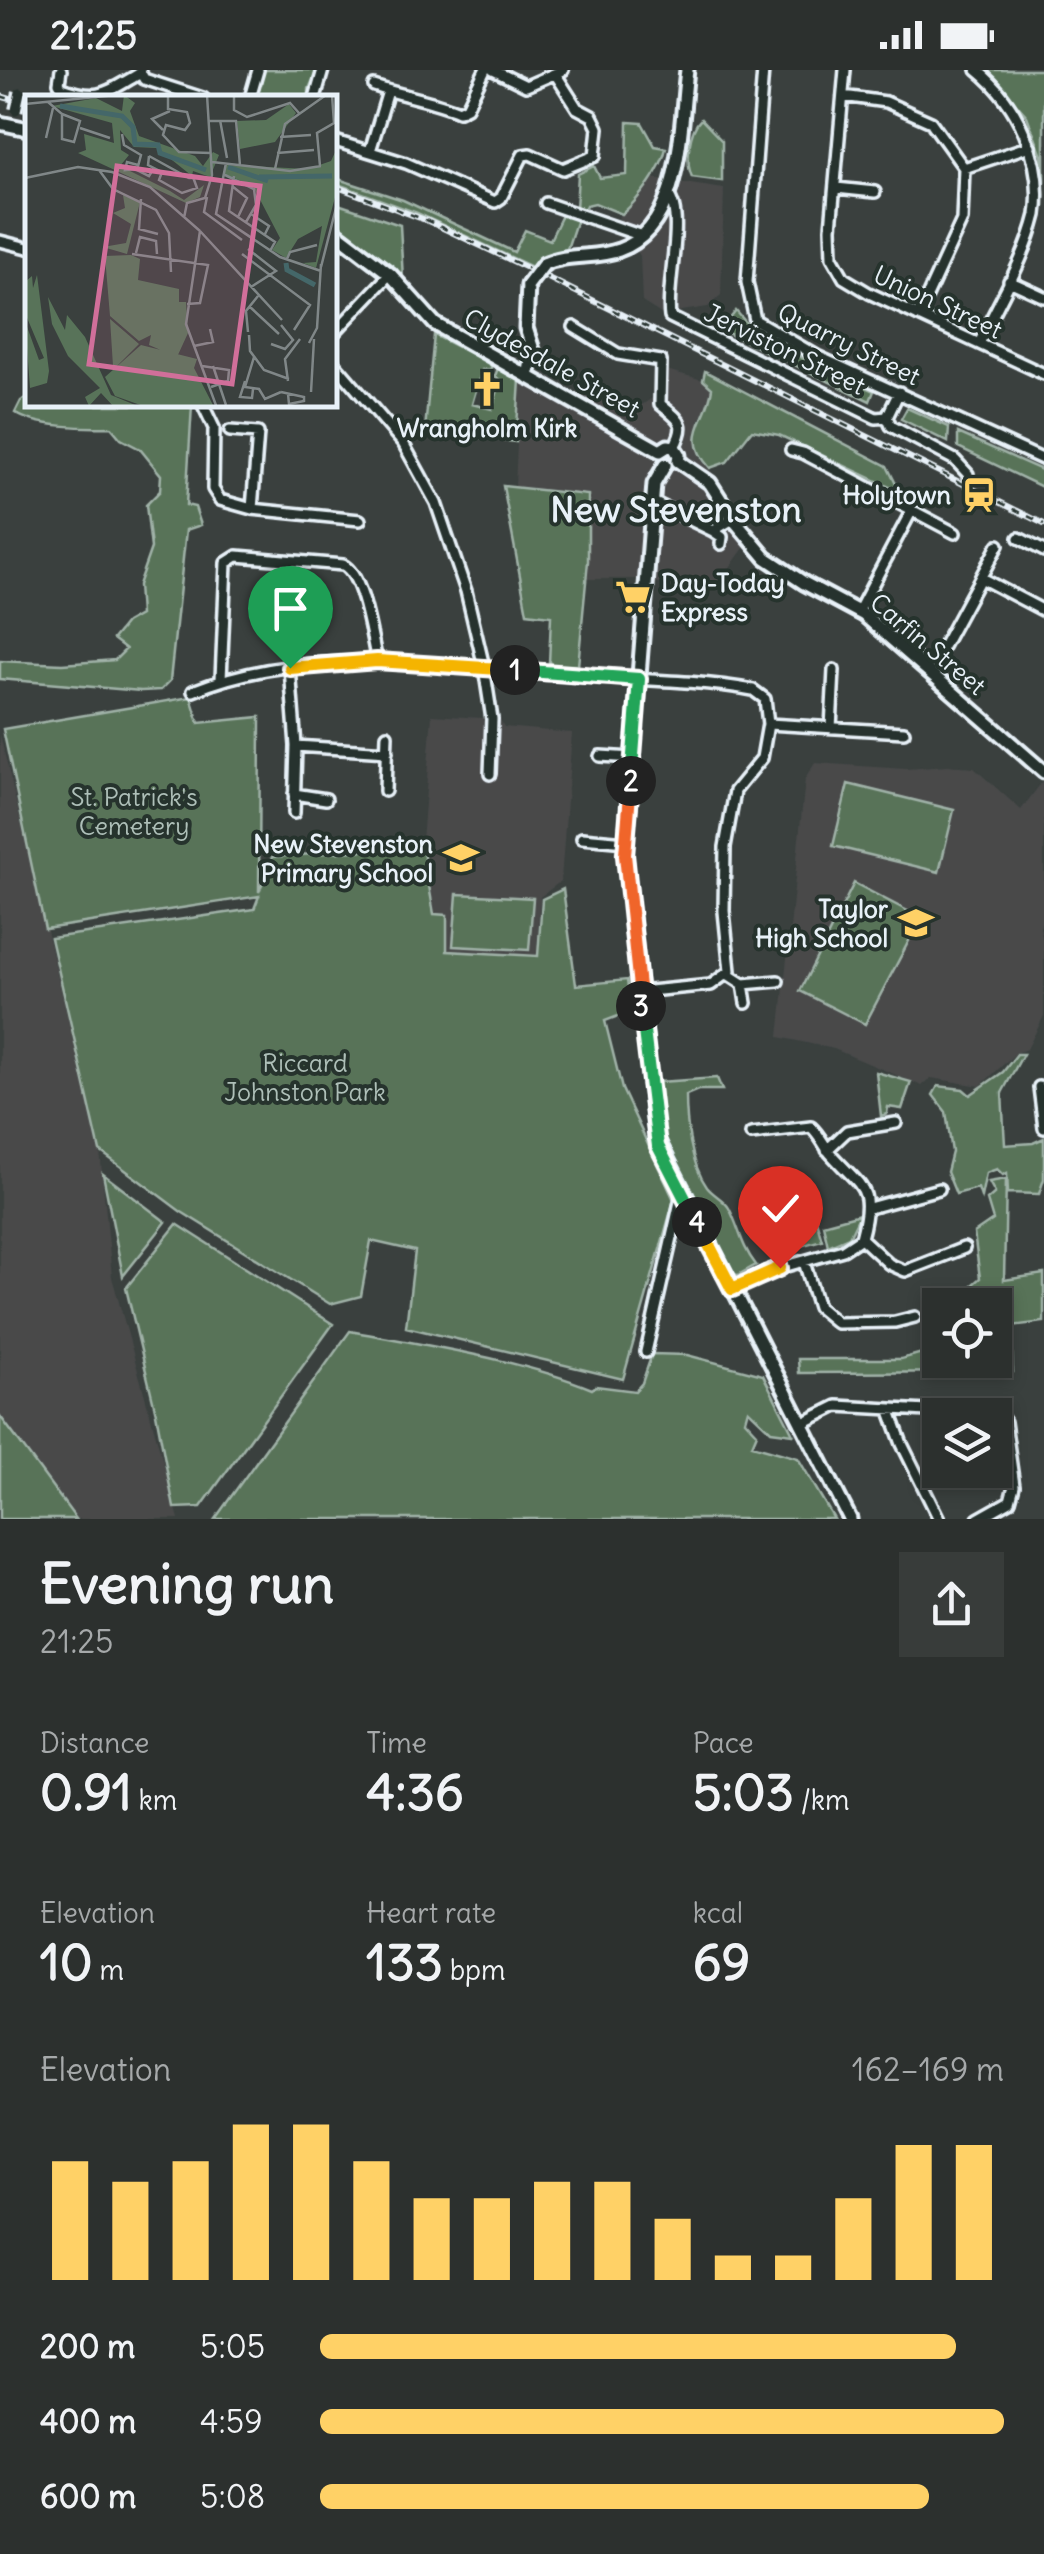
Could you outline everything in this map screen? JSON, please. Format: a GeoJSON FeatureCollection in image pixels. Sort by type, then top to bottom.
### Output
{"type":"FeatureCollection","features":[{"type":"Feature","properties":{"kind":"main road"},"geometry":{"type":"LineString","coordinates":[[528,377],[533,356],[526,328],[528,286],[544,264],[558,258],[624,249],[642,236],[662,209],[679,152],[687,70]]}},
{"type":"Feature","properties":{"kind":"main road","name":"Clydesdale Street"},"geometry":{"type":"LineString","coordinates":[[338,234],[390,274],[435,324],[667,450]]}},
{"type":"Feature","properties":{"kind":"main road"},"geometry":{"type":"LineString","coordinates":[[667,450],[659,458],[671,463],[654,484],[626,842],[626,884],[656,1137],[850,1519]]}},
{"type":"Feature","properties":{"kind":"main road","name":"Carfin Street"},"geometry":{"type":"LineString","coordinates":[[671,463],[710,483],[733,519],[766,558],[858,612],[1044,772]]}},
{"type":"Feature","properties":{"kind":"street"},"geometry":{"type":"LineString","coordinates":[[61,70],[62,88],[86,95]]}},
{"type":"Feature","properties":{"kind":"street"},"geometry":{"type":"LineString","coordinates":[[251,95],[258,70]]}},
{"type":"Feature","properties":{"kind":"street"},"geometry":{"type":"LineString","coordinates":[[316,95],[324,70]]}},
{"type":"Feature","properties":{"kind":"street"},"geometry":{"type":"LineString","coordinates":[[374,86],[463,110],[486,70]]}},
{"type":"Feature","properties":{"kind":"street"},"geometry":{"type":"LineString","coordinates":[[338,142],[406,163],[486,201],[498,201],[523,155],[530,154],[563,169],[591,160],[597,152],[598,128],[594,119],[577,108],[560,72],[526,86],[493,70]]}},
{"type":"Feature","properties":{"kind":"street","name":"Quarry Street"},"geometry":{"type":"LineString","coordinates":[[763,70],[747,282],[755,320],[816,356],[1044,460]]}},
{"type":"Feature","properties":{"kind":"street","name":"Union Street"},"geometry":{"type":"LineString","coordinates":[[845,70],[831,228],[832,257],[844,278],[1044,374]]}},
{"type":"Feature","properties":{"kind":"street"},"geometry":{"type":"LineString","coordinates":[[978,70],[1006,96],[1026,132],[1041,210],[979,344]]}},
{"type":"Feature","properties":{"kind":"street"},"geometry":{"type":"LineString","coordinates":[[101,95],[140,72],[144,79],[194,95]]}},
{"type":"Feature","properties":{"kind":"street"},"geometry":{"type":"LineString","coordinates":[[370,151],[388,91]]}},
{"type":"Feature","properties":{"kind":"street"},"geometry":{"type":"LineString","coordinates":[[7,124],[16,110],[20,92]]}},
{"type":"Feature","properties":{"kind":"street"},"geometry":{"type":"LineString","coordinates":[[843,96],[886,102],[931,122],[964,168],[962,220],[918,316]]}},
{"type":"Feature","properties":{"kind":"street"},"geometry":{"type":"LineString","coordinates":[[964,168],[1030,146]]}},
{"type":"Feature","properties":{"kind":"street"},"geometry":{"type":"LineString","coordinates":[[836,188],[875,192]]}},
{"type":"Feature","properties":{"kind":"street","name":"Jerviston Street"},"geometry":{"type":"LineString","coordinates":[[668,195],[674,202],[675,227],[669,280],[670,317],[876,418],[887,417]]}},
{"type":"Feature","properties":{"kind":"street"},"geometry":{"type":"LineString","coordinates":[[546,203],[642,236]]}},
{"type":"Feature","properties":{"kind":"street"},"geometry":{"type":"LineString","coordinates":[[0,242],[25,247]]}},
{"type":"Feature","properties":{"kind":"street"},"geometry":{"type":"LineString","coordinates":[[338,329],[390,274]]}},
{"type":"Feature","properties":{"kind":"street"},"geometry":{"type":"LineString","coordinates":[[1009,281],[1044,297]]}},
{"type":"Feature","properties":{"kind":"street"},"geometry":{"type":"LineString","coordinates":[[574,327],[618,354],[660,360],[660,404],[682,428],[667,450]]}},
{"type":"Feature","properties":{"kind":"street"},"geometry":{"type":"LineString","coordinates":[[642,358],[643,344]]}},
{"type":"Feature","properties":{"kind":"street"},"geometry":{"type":"LineString","coordinates":[[338,367],[404,444],[436,503],[466,591],[484,667],[492,719],[490,774]]}},
{"type":"Feature","properties":{"kind":"street","name":"Jerviston Street"},"geometry":{"type":"LineString","coordinates":[[899,392],[887,417],[891,426],[955,460],[968,474]]}},
{"type":"Feature","properties":{"kind":"street"},"geometry":{"type":"LineString","coordinates":[[204,408],[214,428],[213,489],[220,500],[252,509],[360,520]]}},
{"type":"Feature","properties":{"kind":"street"},"geometry":{"type":"LineString","coordinates":[[230,431],[258,433],[252,509]]}},
{"type":"Feature","properties":{"kind":"street"},"geometry":{"type":"LineString","coordinates":[[791,450],[803,452],[951,531],[940,541]]}},
{"type":"Feature","properties":{"kind":"street"},"geometry":{"type":"LineString","coordinates":[[653,502],[713,531],[722,537],[721,544]]}},
{"type":"Feature","properties":{"kind":"street"},"geometry":{"type":"LineString","coordinates":[[858,612],[912,510]]}},
{"type":"Feature","properties":{"kind":"street"},"geometry":{"type":"LineString","coordinates":[[713,531],[733,519]]}},
{"type":"Feature","properties":{"kind":"street"},"geometry":{"type":"LineString","coordinates":[[1019,538],[1044,551]]}},
{"type":"Feature","properties":{"kind":"street"},"geometry":{"type":"LineString","coordinates":[[939,654],[998,545]]}},
{"type":"Feature","properties":{"kind":"street"},"geometry":{"type":"LineString","coordinates":[[221,679],[226,563],[237,556],[343,565],[351,569],[359,586],[377,661]]}},
{"type":"Feature","properties":{"kind":"street"},"geometry":{"type":"LineString","coordinates":[[981,578],[1044,611]]}},
{"type":"Feature","properties":{"kind":"street"},"geometry":{"type":"LineString","coordinates":[[193,691],[221,679],[290,668],[377,661],[754,690],[765,699],[768,724],[762,758],[734,792],[726,847],[724,911],[728,974]]}},
{"type":"Feature","properties":{"kind":"street"},"geometry":{"type":"LineString","coordinates":[[290,668],[296,746],[294,814]]}},
{"type":"Feature","properties":{"kind":"street"},"geometry":{"type":"LineString","coordinates":[[830,728],[834,670]]}},
{"type":"Feature","properties":{"kind":"street"},"geometry":{"type":"LineString","coordinates":[[768,724],[904,732]]}},
{"type":"Feature","properties":{"kind":"street"},"geometry":{"type":"LineString","coordinates":[[385,791],[388,735]]}},
{"type":"Feature","properties":{"kind":"street"},"geometry":{"type":"LineString","coordinates":[[296,746],[387,752]]}},
{"type":"Feature","properties":{"kind":"street"},"geometry":{"type":"LineString","coordinates":[[600,756],[633,758]]}},
{"type":"Feature","properties":{"kind":"street"},"geometry":{"type":"LineString","coordinates":[[294,794],[326,799]]}},
{"type":"Feature","properties":{"kind":"street"},"geometry":{"type":"LineString","coordinates":[[582,838],[626,842]]}},
{"type":"Feature","properties":{"kind":"street"},"geometry":{"type":"LineString","coordinates":[[728,974],[743,984],[778,981]]}},
{"type":"Feature","properties":{"kind":"street"},"geometry":{"type":"LineString","coordinates":[[639,992],[711,985],[728,974]]}},
{"type":"Feature","properties":{"kind":"street"},"geometry":{"type":"LineString","coordinates":[[743,984],[746,1003]]}},
{"type":"Feature","properties":{"kind":"street"},"geometry":{"type":"LineString","coordinates":[[1040,1087],[1044,1128]]}},
{"type":"Feature","properties":{"kind":"street"},"geometry":{"type":"LineString","coordinates":[[827,1150],[848,1131],[896,1123]]}},
{"type":"Feature","properties":{"kind":"street"},"geometry":{"type":"LineString","coordinates":[[732,1289],[765,1272],[842,1250],[861,1238],[869,1208],[857,1179],[827,1150],[821,1136],[811,1127],[751,1134]]}},
{"type":"Feature","properties":{"kind":"street"},"geometry":{"type":"LineString","coordinates":[[869,1208],[939,1189]]}},
{"type":"Feature","properties":{"kind":"street"},"geometry":{"type":"LineString","coordinates":[[646,1352],[682,1193]]}},
{"type":"Feature","properties":{"kind":"street"},"geometry":{"type":"LineString","coordinates":[[861,1238],[889,1264],[906,1270],[964,1248]]}},
{"type":"Feature","properties":{"kind":"street"},"geometry":{"type":"LineString","coordinates":[[804,1262],[818,1307],[837,1323],[895,1322],[915,1317]]}},
{"type":"Feature","properties":{"kind":"street"},"geometry":{"type":"LineString","coordinates":[[801,1424],[837,1406],[1000,1416],[1005,1422],[1014,1486],[1010,1501],[978,1519]]}},
{"type":"Feature","properties":{"kind":"street"},"geometry":{"type":"LineString","coordinates":[[890,1411],[939,1519]]}},
{"type":"Feature","properties":{"kind":"shaded area"},"geometry":{"type":"Polygon","coordinates":[[[651,178],[724,189],[721,295],[708,307],[661,314],[642,302],[640,256],[618,217],[634,204],[651,178]]]}},
{"type":"Feature","properties":{"kind":"shaded area"},"geometry":{"type":"Polygon","coordinates":[[[655,367],[703,380],[712,388],[699,420],[699,456],[731,498],[752,537],[720,581],[586,579],[588,495],[515,487],[520,380],[525,375],[631,412],[654,397],[655,367]]]}},
{"type":"Feature","properties":{"kind":"shaded area"},"geometry":{"type":"Polygon","coordinates":[[[432,715],[500,719],[504,727],[572,733],[561,881],[540,897],[537,955],[447,951],[448,915],[435,914],[422,841],[432,715]]]}},
{"type":"Feature","properties":{"kind":"shaded area"},"geometry":{"type":"Polygon","coordinates":[[[0,735],[100,1151],[112,1277],[179,1519],[76,1519],[0,1416],[0,735]]]}},
{"type":"Feature","properties":{"kind":"shaded area","name":"Taylor High School"},"geometry":{"type":"Polygon","coordinates":[[[815,763],[906,769],[974,768],[1021,810],[1042,782],[1044,785],[1044,919],[1040,927],[1044,945],[1044,1016],[1027,1049],[1016,1053],[980,1086],[931,1078],[922,1086],[834,1049],[779,1037],[805,779],[815,763]]]}},
{"type":"Feature","properties":{"kind":"green space"},"geometry":{"type":"Polygon","coordinates":[[[264,70],[317,70],[309,95],[258,95],[264,70]]]}},
{"type":"Feature","properties":{"kind":"green space"},"geometry":{"type":"Polygon","coordinates":[[[986,70],[1044,70],[1044,206],[1042,156],[1027,116],[986,70]]]}},
{"type":"Feature","properties":{"kind":"green space"},"geometry":{"type":"Polygon","coordinates":[[[701,119],[722,141],[722,181],[692,177],[689,146],[701,119]]]}},
{"type":"Feature","properties":{"kind":"green space"},"geometry":{"type":"Polygon","coordinates":[[[628,122],[642,123],[655,146],[666,148],[655,174],[622,214],[595,203],[586,205],[583,211],[576,209],[578,174],[594,166],[600,178],[627,175],[628,122]]]}},
{"type":"Feature","properties":{"kind":"green space"},"geometry":{"type":"Polygon","coordinates":[[[338,179],[403,200],[514,252],[525,230],[550,240],[563,213],[577,219],[567,249],[548,255],[532,267],[417,213],[338,184],[338,179]]]}},
{"type":"Feature","properties":{"kind":"green space"},"geometry":{"type":"Polygon","coordinates":[[[338,204],[400,225],[403,279],[338,225],[338,204]]]}},
{"type":"Feature","properties":{"kind":"green space"},"geometry":{"type":"Polygon","coordinates":[[[736,311],[757,335],[770,343],[874,391],[870,401],[721,330],[736,311]]]}},
{"type":"Feature","properties":{"kind":"green space"},"geometry":{"type":"Polygon","coordinates":[[[434,335],[491,364],[491,369],[482,370],[472,404],[492,409],[501,381],[495,376],[498,368],[520,380],[516,442],[425,430],[434,335]]]}},
{"type":"Feature","properties":{"kind":"green space"},"geometry":{"type":"Polygon","coordinates":[[[705,371],[887,466],[900,492],[779,435],[752,430],[727,462],[710,468],[701,456],[696,437],[712,388],[703,380],[705,371]]]}},
{"type":"Feature","properties":{"kind":"green space"},"geometry":{"type":"Polygon","coordinates":[[[25,399],[25,408],[192,408],[186,505],[195,507],[201,525],[186,530],[170,681],[161,690],[0,679],[0,661],[62,664],[115,660],[126,649],[113,639],[126,623],[140,615],[138,585],[151,548],[146,505],[160,491],[161,475],[140,449],[121,439],[111,427],[61,426],[24,418],[15,413],[25,399]]]}},
{"type":"Feature","properties":{"kind":"green space"},"geometry":{"type":"Polygon","coordinates":[[[907,408],[949,427],[948,442],[901,419],[907,408]]]}},
{"type":"Feature","properties":{"kind":"green space"},"geometry":{"type":"Polygon","coordinates":[[[958,433],[1044,471],[1044,488],[958,447],[958,433]]]}},
{"type":"Feature","properties":{"kind":"green space"},"geometry":{"type":"Polygon","coordinates":[[[503,486],[588,495],[588,561],[578,666],[549,664],[551,616],[527,613],[503,486]]]}},
{"type":"Feature","properties":{"kind":"green space","name":"Riccard Johnston Park"},"geometry":{"type":"Polygon","coordinates":[[[191,697],[199,723],[260,717],[259,892],[272,857],[422,846],[434,914],[447,915],[447,951],[538,956],[542,899],[563,889],[576,985],[627,980],[630,1005],[621,1015],[605,1021],[622,1089],[674,1200],[623,1379],[406,1327],[415,1251],[371,1241],[361,1296],[330,1304],[180,1211],[100,1151],[51,938],[254,909],[259,896],[45,929],[3,729],[191,697]]]}},
{"type":"Feature","properties":{"kind":"green space"},"geometry":{"type":"Polygon","coordinates":[[[848,784],[954,810],[939,872],[833,846],[848,784]]]}},
{"type":"Feature","properties":{"kind":"green space"},"geometry":{"type":"Polygon","coordinates":[[[854,883],[921,918],[865,1024],[800,991],[854,883]]]}},
{"type":"Feature","properties":{"kind":"green space"},"geometry":{"type":"Polygon","coordinates":[[[457,894],[533,898],[529,950],[453,946],[457,894]]]}},
{"type":"Feature","properties":{"kind":"green space"},"geometry":{"type":"Polygon","coordinates":[[[1017,1054],[1023,1054],[1002,1093],[1005,1145],[1044,1138],[1044,1179],[1039,1194],[1008,1193],[1007,1173],[1003,1175],[997,1169],[986,1173],[981,1197],[978,1188],[956,1194],[947,1172],[952,1152],[946,1112],[933,1095],[938,1086],[963,1089],[970,1095],[1003,1072],[1017,1054]]]}},
{"type":"Feature","properties":{"kind":"green space"},"geometry":{"type":"Polygon","coordinates":[[[876,1072],[911,1082],[902,1109],[888,1107],[887,1114],[881,1116],[876,1072]]]}},
{"type":"Feature","properties":{"kind":"green space"},"geometry":{"type":"Polygon","coordinates":[[[717,1078],[722,1090],[698,1090],[686,1095],[688,1130],[701,1177],[729,1208],[756,1265],[738,1275],[734,1274],[665,1138],[659,1082],[717,1078]]]}},
{"type":"Feature","properties":{"kind":"green space"},"geometry":{"type":"Polygon","coordinates":[[[103,1174],[166,1222],[123,1276],[103,1174]]]}},
{"type":"Feature","properties":{"kind":"green space"},"geometry":{"type":"Polygon","coordinates":[[[1006,1179],[1004,1280],[1044,1274],[1044,1322],[1012,1326],[1012,1288],[968,1288],[980,1278],[974,1233],[993,1220],[987,1200],[995,1193],[989,1182],[1006,1179]]]}},
{"type":"Feature","properties":{"kind":"green space"},"geometry":{"type":"Polygon","coordinates":[[[809,1196],[822,1240],[779,1252],[766,1209],[809,1196]]]}},
{"type":"Feature","properties":{"kind":"green space"},"geometry":{"type":"Polygon","coordinates":[[[860,1214],[849,1237],[828,1246],[823,1224],[860,1214]]]}},
{"type":"Feature","properties":{"kind":"green space"},"geometry":{"type":"Polygon","coordinates":[[[177,1224],[333,1324],[201,1507],[174,1508],[126,1288],[177,1224]]]}},
{"type":"Feature","properties":{"kind":"green space"},"geometry":{"type":"Polygon","coordinates":[[[350,1331],[505,1362],[592,1389],[596,1386],[635,1391],[642,1383],[652,1354],[687,1355],[763,1375],[793,1434],[771,1431],[748,1409],[745,1420],[757,1433],[752,1445],[798,1458],[834,1519],[215,1519],[350,1331]]]}},
{"type":"Feature","properties":{"kind":"green space"},"geometry":{"type":"Polygon","coordinates":[[[922,1353],[922,1372],[799,1373],[798,1359],[901,1359],[922,1353]]]}},
{"type":"Feature","properties":{"kind":"green space"},"geometry":{"type":"Polygon","coordinates":[[[0,1416],[76,1519],[0,1519],[0,1416]]]}},
{"type":"Feature","properties":{"kind":"railway"},"geometry":{"type":"LineString","coordinates":[[0,96],[25,103]]}},
{"type":"Feature","properties":{"kind":"railway"},"geometry":{"type":"LineString","coordinates":[[338,187],[428,221],[536,272],[1044,524]]}},
{"type":"Feature","properties":{"kind":"place","name":"Wrangholm Kirk"},"geometry":{"type":"Point","coordinates":[487,389]}},
{"type":"Feature","properties":{"kind":"place","name":"Holytown"},"geometry":{"type":"Point","coordinates":[979,495]}},
{"type":"Feature","properties":{"kind":"place","name":"Day-Today Express"},"geometry":{"type":"Point","coordinates":[633,597]}},
{"type":"Feature","properties":{"kind":"place","name":"New Stevenston Primary School"},"geometry":{"type":"Point","coordinates":[461,858]}},
{"type":"Feature","properties":{"kind":"place","name":"Taylor High School"},"geometry":{"type":"Point","coordinates":[916,923]}},
{"type":"Feature","properties":{"kind":"district","name":"New Stevenston"},"geometry":{"type":"Point","coordinates":[676,510]}},
{"type":"Feature","properties":{"kind":"route"},"geometry":{"type":"LineString","coordinates":[[290,668],[377,661],[639,679],[626,884],[658,1146],[732,1289],[780,1268]]}},
{"type":"Feature","properties":{"kind":"park label","name":"St. Patrick's Cemetery"},"geometry":{"type":"Point","coordinates":[134,812]}}]}
